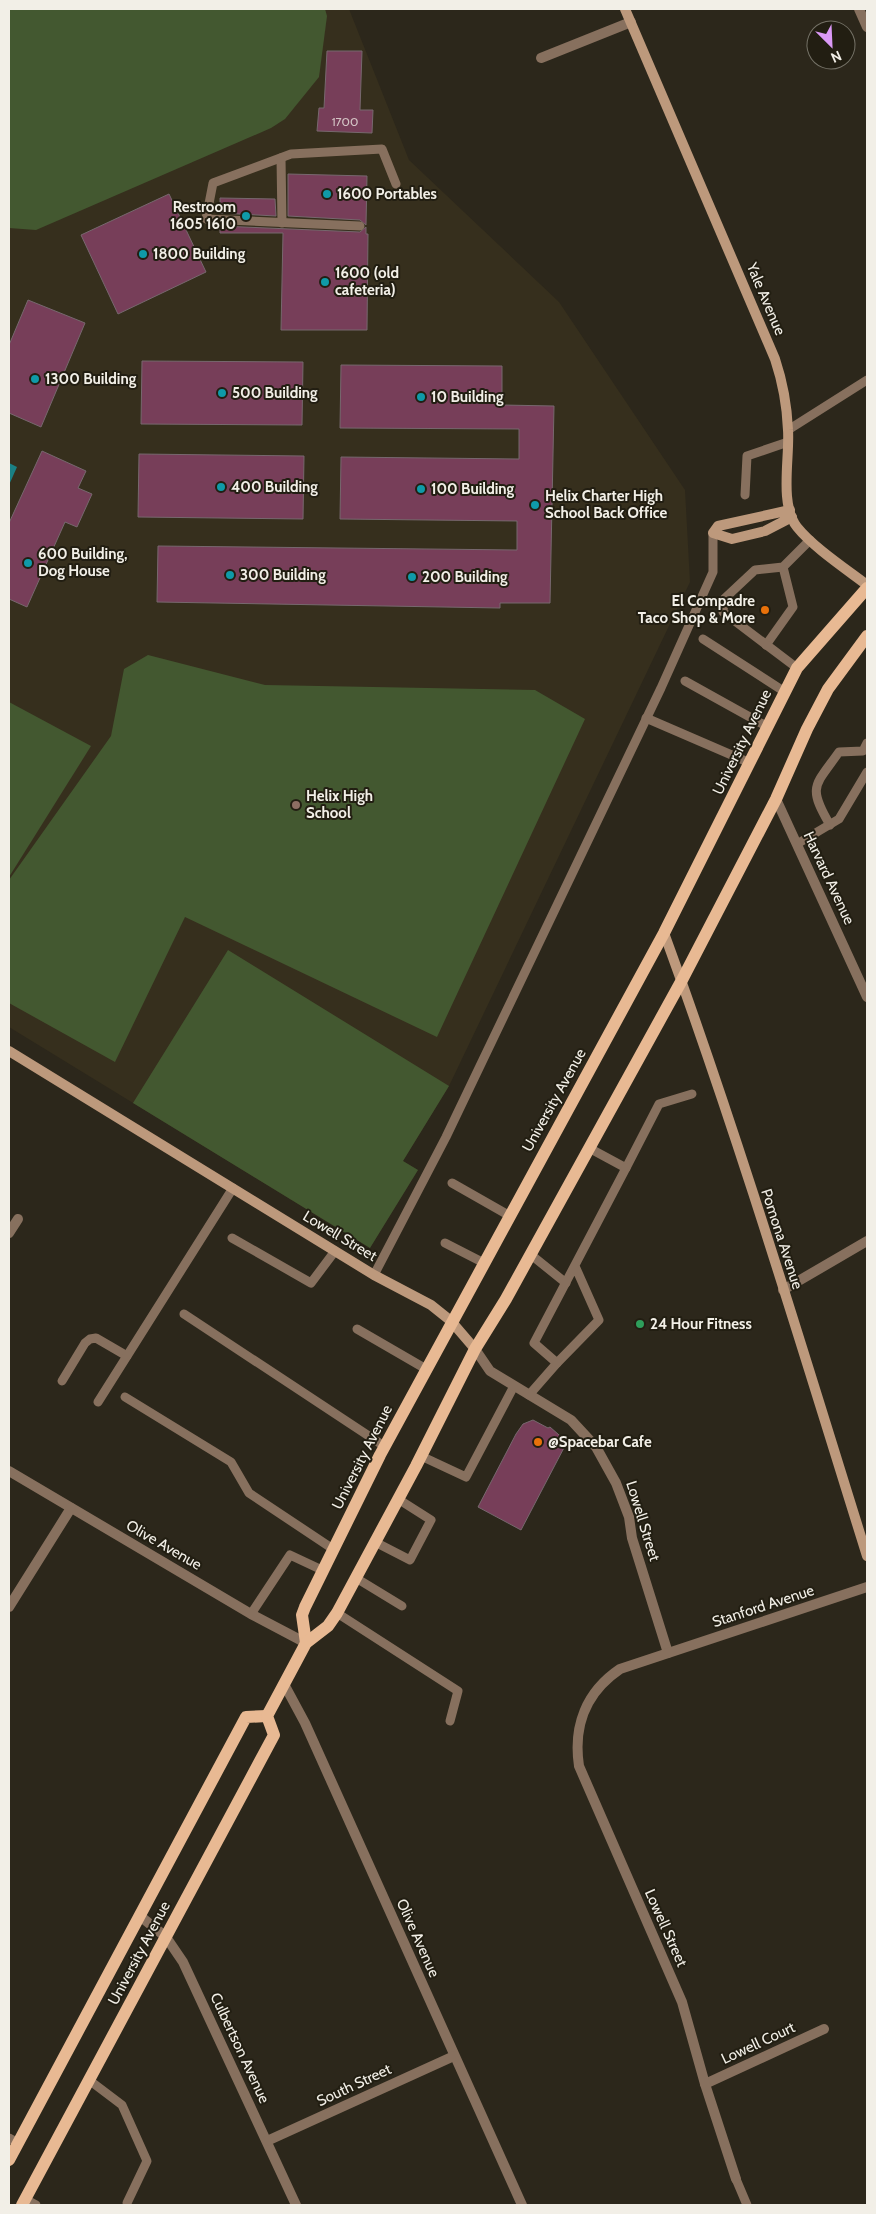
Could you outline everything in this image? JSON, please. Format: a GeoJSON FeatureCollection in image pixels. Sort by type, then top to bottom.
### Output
{"type":"FeatureCollection","features":[{"type":"Feature","properties":{"kind":"main road","name":"University Avenue"},"geometry":{"type":"LineString","coordinates":[[306,1643],[302,1615],[322,1570],[384,1446],[664,933],[797,668],[867,586]]}},
{"type":"Feature","properties":{"kind":"main road"},"geometry":{"type":"LineString","coordinates":[[267,1716],[306,1643],[328,1626],[337,1613],[421,1456],[475,1349],[682,980],[776,799],[807,729],[828,688],[867,636]]}},
{"type":"Feature","properties":{"kind":"main road","name":"University Avenue"},"geometry":{"type":"LineString","coordinates":[[9,2160],[13,2141],[140,1916],[246,1717],[267,1716],[274,1735],[89,2080],[28,2203]]}},
{"type":"Feature","properties":{"kind":"street","name":"Yale Avenue"},"geometry":{"type":"LineString","coordinates":[[626,9],[775,359],[785,391],[788,430],[787,492],[791,514]]}},
{"type":"Feature","properties":{"kind":"street"},"geometry":{"type":"LineString","coordinates":[[860,9],[867,27]]}},
{"type":"Feature","properties":{"kind":"street"},"geometry":{"type":"LineString","coordinates":[[541,58],[631,22]]}},
{"type":"Feature","properties":{"kind":"street"},"geometry":{"type":"LineString","coordinates":[[791,514],[765,531],[732,539],[713,533],[718,526],[791,514]]}},
{"type":"Feature","properties":{"kind":"street"},"geometry":{"type":"LineString","coordinates":[[791,514],[796,526],[810,540],[867,586]]}},
{"type":"Feature","properties":{"kind":"street","name":"Harvard Avenue"},"geometry":{"type":"LineString","coordinates":[[776,799],[867,997]]}},
{"type":"Feature","properties":{"kind":"street","name":"Pomona Avenue"},"geometry":{"type":"LineString","coordinates":[[664,933],[682,980],[867,1556]]}},
{"type":"Feature","properties":{"kind":"street","name":"Lowell Street"},"geometry":{"type":"LineString","coordinates":[[9,1051],[374,1275],[431,1305],[451,1322],[475,1349],[490,1371],[571,1420],[596,1447],[616,1483],[629,1517],[632,1538],[668,1653],[620,1669],[602,1683],[588,1701],[582,1714],[577,1740],[579,1766],[682,2002],[705,2084],[736,2179]]}},
{"type":"Feature","properties":{"kind":"street"},"geometry":{"type":"LineString","coordinates":[[9,1233],[18,1219]]}},
{"type":"Feature","properties":{"kind":"street"},"geometry":{"type":"LineString","coordinates":[[783,1290],[867,1240]]}},
{"type":"Feature","properties":{"kind":"street","name":"Olive Avenue"},"geometry":{"type":"LineString","coordinates":[[9,1471],[251,1614],[306,1643]]}},
{"type":"Feature","properties":{"kind":"street"},"geometry":{"type":"LineString","coordinates":[[9,1607],[71,1508]]}},
{"type":"Feature","properties":{"kind":"street","name":"Stanford Avenue"},"geometry":{"type":"LineString","coordinates":[[668,1653],[867,1587]]}},
{"type":"Feature","properties":{"kind":"street","name":"Olive Avenue"},"geometry":{"type":"LineString","coordinates":[[284,1684],[305,1723],[522,2205]]}},
{"type":"Feature","properties":{"kind":"street","name":"Culbertson Avenue"},"geometry":{"type":"LineString","coordinates":[[140,1916],[166,1937],[183,1962],[296,2205]]}},
{"type":"Feature","properties":{"kind":"street","name":"Lowell Court"},"geometry":{"type":"LineString","coordinates":[[705,2084],[824,2029]]}},
{"type":"Feature","properties":{"kind":"street","name":"South Street"},"geometry":{"type":"LineString","coordinates":[[267,2141],[454,2056]]}},
{"type":"Feature","properties":{"kind":"lane"},"geometry":{"type":"LineString","coordinates":[[360,226],[206,219],[214,184],[292,154],[382,149],[396,184]]}},
{"type":"Feature","properties":{"kind":"lane"},"geometry":{"type":"LineString","coordinates":[[281,158],[282,223]]}},
{"type":"Feature","properties":{"kind":"lane"},"geometry":{"type":"LineString","coordinates":[[788,430],[867,380]]}},
{"type":"Feature","properties":{"kind":"lane"},"geometry":{"type":"LineString","coordinates":[[745,495],[748,456],[788,442]]}},
{"type":"Feature","properties":{"kind":"lane"},"geometry":{"type":"LineString","coordinates":[[374,1275],[446,1137],[646,718],[712,572],[713,533]]}},
{"type":"Feature","properties":{"kind":"lane"},"geometry":{"type":"LineString","coordinates":[[797,668],[723,612],[724,599],[755,570],[783,567],[810,540]]}},
{"type":"Feature","properties":{"kind":"lane"},"geometry":{"type":"LineString","coordinates":[[766,645],[792,607],[783,567]]}},
{"type":"Feature","properties":{"kind":"lane"},"geometry":{"type":"LineString","coordinates":[[703,639],[785,692]]}},
{"type":"Feature","properties":{"kind":"lane"},"geometry":{"type":"LineString","coordinates":[[684,682],[768,727]]}},
{"type":"Feature","properties":{"kind":"lane"},"geometry":{"type":"LineString","coordinates":[[646,718],[750,763]]}},
{"type":"Feature","properties":{"kind":"lane"},"geometry":{"type":"LineString","coordinates":[[830,825],[816,802],[816,785],[839,752],[863,752],[867,743]]}},
{"type":"Feature","properties":{"kind":"lane"},"geometry":{"type":"LineString","coordinates":[[797,844],[839,820],[867,772]]}},
{"type":"Feature","properties":{"kind":"lane"},"geometry":{"type":"LineString","coordinates":[[557,1363],[534,1342],[659,1104],[692,1094]]}},
{"type":"Feature","properties":{"kind":"lane"},"geometry":{"type":"LineString","coordinates":[[588,1148],[626,1168]]}},
{"type":"Feature","properties":{"kind":"lane"},"geometry":{"type":"LineString","coordinates":[[452,1183],[510,1216]]}},
{"type":"Feature","properties":{"kind":"lane"},"geometry":{"type":"LineString","coordinates":[[98,1402],[232,1188]]}},
{"type":"Feature","properties":{"kind":"lane"},"geometry":{"type":"LineString","coordinates":[[232,1238],[311,1283],[336,1251]]}},
{"type":"Feature","properties":{"kind":"lane"},"geometry":{"type":"LineString","coordinates":[[445,1243],[484,1263]]}},
{"type":"Feature","properties":{"kind":"lane"},"geometry":{"type":"LineString","coordinates":[[530,1254],[566,1283]]}},
{"type":"Feature","properties":{"kind":"lane"},"geometry":{"type":"LineString","coordinates":[[529,1395],[599,1320],[575,1266]]}},
{"type":"Feature","properties":{"kind":"lane"},"geometry":{"type":"LineString","coordinates":[[184,1314],[384,1446]]}},
{"type":"Feature","properties":{"kind":"lane"},"geometry":{"type":"LineString","coordinates":[[357,1329],[426,1370]]}},
{"type":"Feature","properties":{"kind":"lane"},"geometry":{"type":"LineString","coordinates":[[62,1381],[85,1343],[90,1339],[96,1338],[127,1356]]}},
{"type":"Feature","properties":{"kind":"lane"},"geometry":{"type":"LineString","coordinates":[[421,1456],[466,1477],[514,1386]]}},
{"type":"Feature","properties":{"kind":"lane"},"geometry":{"type":"LineString","coordinates":[[125,1397],[231,1462],[249,1494],[333,1549]]}},
{"type":"Feature","properties":{"kind":"lane"},"geometry":{"type":"LineString","coordinates":[[375,1542],[410,1560],[431,1520],[398,1499]]}},
{"type":"Feature","properties":{"kind":"lane"},"geometry":{"type":"LineString","coordinates":[[251,1614],[290,1555],[322,1570]]}},
{"type":"Feature","properties":{"kind":"lane"},"geometry":{"type":"LineString","coordinates":[[356,1578],[402,1606]]}},
{"type":"Feature","properties":{"kind":"lane"},"geometry":{"type":"LineString","coordinates":[[337,1613],[458,1691],[450,1722]]}},
{"type":"Feature","properties":{"kind":"lane"},"geometry":{"type":"LineString","coordinates":[[89,2080],[122,2105],[147,2160],[127,2203]]}},
{"type":"Feature","properties":{"kind":"lane"},"geometry":{"type":"LineString","coordinates":[[736,2179],[747,2205]]}},
{"type":"Feature","properties":{"kind":"shaded area","name":"Helix High School"},"geometry":{"type":"Polygon","coordinates":[[[9,9],[349,9],[409,160],[559,302],[685,490],[690,582],[449,1086],[403,1161],[418,1170],[370,1248],[9,1027],[9,9]]]}},
{"type":"Feature","properties":{"kind":"green space"},"geometry":{"type":"Polygon","coordinates":[[[9,9],[325,9],[327,16],[319,77],[285,119],[271,128],[36,230],[9,228],[9,9]]]}},
{"type":"Feature","properties":{"kind":"green space"},"geometry":{"type":"Polygon","coordinates":[[[148,655],[265,685],[535,690],[585,719],[437,1037],[185,917],[115,1062],[9,1003],[9,880],[111,736],[124,669],[148,655]]]}},
{"type":"Feature","properties":{"kind":"green space"},"geometry":{"type":"Polygon","coordinates":[[[9,702],[91,746],[9,877],[9,702]]]}},
{"type":"Feature","properties":{"kind":"green space"},"geometry":{"type":"Polygon","coordinates":[[[228,950],[449,1086],[403,1161],[418,1170],[370,1248],[133,1103],[228,950]]]}},
{"type":"Feature","properties":{"kind":"water"},"geometry":{"type":"Polygon","coordinates":[[[9,463],[17,467],[9,485],[9,463]]]}},
{"type":"Feature","properties":{"kind":"building"},"geometry":{"type":"Polygon","coordinates":[[[327,51],[362,51],[360,110],[373,110],[372,133],[317,131],[319,108],[324,108],[327,51]]]}},
{"type":"Feature","properties":{"kind":"building","name":"1600 Portables"},"geometry":{"type":"Polygon","coordinates":[[[288,174],[367,176],[366,225],[360,220],[288,216],[288,174]]]}},
{"type":"Feature","properties":{"kind":"building","name":"1800 Building"},"geometry":{"type":"Polygon","coordinates":[[[169,194],[206,272],[118,314],[81,235],[169,194]]]}},
{"type":"Feature","properties":{"kind":"building"},"geometry":{"type":"Polygon","coordinates":[[[220,198],[275,199],[276,216],[220,213],[220,198]]]}},
{"type":"Feature","properties":{"kind":"building","name":"1600 (old cafeteria)"},"geometry":{"type":"Polygon","coordinates":[[[220,226],[360,232],[366,227],[366,234],[368,234],[367,330],[281,330],[283,233],[220,233],[220,226]]]}},
{"type":"Feature","properties":{"kind":"building","name":"1300 Building"},"geometry":{"type":"Polygon","coordinates":[[[28,300],[85,323],[41,427],[9,413],[9,345],[28,300]]]}},
{"type":"Feature","properties":{"kind":"building","name":"500 Building"},"geometry":{"type":"Polygon","coordinates":[[[142,361],[303,362],[302,425],[141,424],[142,361]]]}},
{"type":"Feature","properties":{"kind":"building"},"geometry":{"type":"Polygon","coordinates":[[[341,365],[502,366],[502,405],[554,406],[550,603],[500,603],[500,608],[157,602],[158,546],[517,550],[517,521],[340,519],[341,457],[519,459],[519,429],[340,428],[341,365]]]}},
{"type":"Feature","properties":{"kind":"building","name":"600 Building, Dog House"},"geometry":{"type":"Polygon","coordinates":[[[42,451],[86,471],[78,488],[92,494],[77,527],[65,522],[27,607],[9,599],[9,523],[42,451]]]}},
{"type":"Feature","properties":{"kind":"building","name":"400 Building"},"geometry":{"type":"Polygon","coordinates":[[[139,454],[304,456],[303,519],[138,517],[139,454]]]}},
{"type":"Feature","properties":{"kind":"building"},"geometry":{"type":"Polygon","coordinates":[[[533,1420],[548,1428],[550,1427],[567,1442],[521,1530],[478,1507],[516,1434],[523,1424],[533,1420]]]}},
{"type":"Feature","properties":{"kind":"place","name":"1600 Portables"},"geometry":{"type":"Point","coordinates":[327,194]}},
{"type":"Feature","properties":{"kind":"place","name":"Restroom 1605 1610"},"geometry":{"type":"Point","coordinates":[246,216]}},
{"type":"Feature","properties":{"kind":"place","name":"1800 Building"},"geometry":{"type":"Point","coordinates":[143,254]}},
{"type":"Feature","properties":{"kind":"place","name":"1600 (old cafeteria)"},"geometry":{"type":"Point","coordinates":[325,282]}},
{"type":"Feature","properties":{"kind":"place","name":"1300 Building"},"geometry":{"type":"Point","coordinates":[35,379]}},
{"type":"Feature","properties":{"kind":"place","name":"500 Building"},"geometry":{"type":"Point","coordinates":[222,393]}},
{"type":"Feature","properties":{"kind":"place","name":"10 Building"},"geometry":{"type":"Point","coordinates":[421,397]}},
{"type":"Feature","properties":{"kind":"place","name":"400 Building"},"geometry":{"type":"Point","coordinates":[221,487]}},
{"type":"Feature","properties":{"kind":"place","name":"100 Building"},"geometry":{"type":"Point","coordinates":[421,489]}},
{"type":"Feature","properties":{"kind":"place","name":"Helix Charter High School Back Office"},"geometry":{"type":"Point","coordinates":[535,505]}},
{"type":"Feature","properties":{"kind":"place","name":"600 Building, Dog House"},"geometry":{"type":"Point","coordinates":[28,563]}},
{"type":"Feature","properties":{"kind":"place","name":"300 Building"},"geometry":{"type":"Point","coordinates":[230,575]}},
{"type":"Feature","properties":{"kind":"place","name":"200 Building"},"geometry":{"type":"Point","coordinates":[412,577]}},
{"type":"Feature","properties":{"kind":"place","name":"El Compadre Taco Shop & More"},"geometry":{"type":"Point","coordinates":[765,610]}},
{"type":"Feature","properties":{"kind":"place","name":"Helix High School"},"geometry":{"type":"Point","coordinates":[296,805]}},
{"type":"Feature","properties":{"kind":"place","name":"24 Hour Fitness"},"geometry":{"type":"Point","coordinates":[640,1324]}},
{"type":"Feature","properties":{"kind":"place","name":"@Spacebar Cafe"},"geometry":{"type":"Point","coordinates":[538,1442]}}]}
